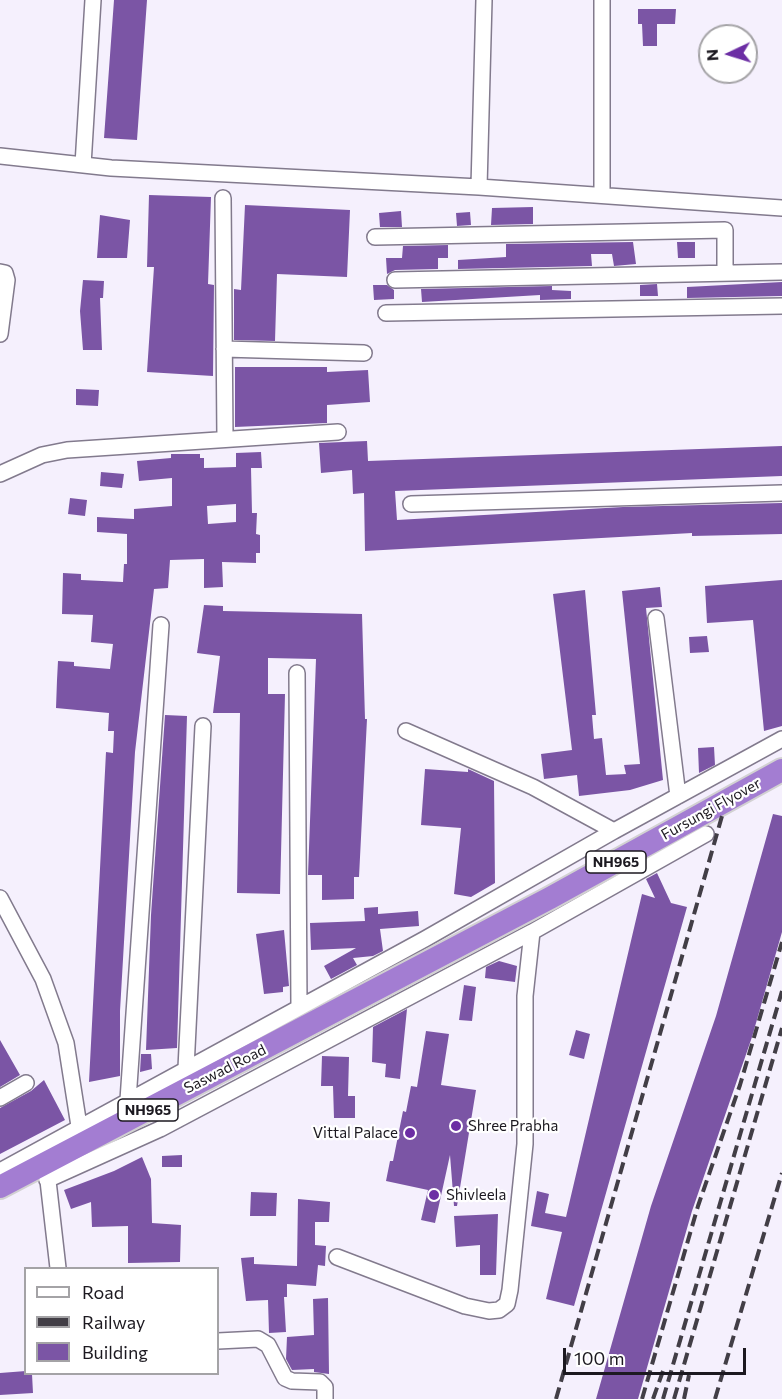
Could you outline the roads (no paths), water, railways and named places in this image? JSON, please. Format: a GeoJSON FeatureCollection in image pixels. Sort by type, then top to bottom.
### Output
{"type":"FeatureCollection","features":[{"type":"Feature","properties":{"kind":"highway","name":"Fursungi Flyover"},"geometry":{"type":"LineString","coordinates":[[450,951],[782,771]]}},
{"type":"Feature","properties":{"kind":"highway","name":"Saswad Road"},"geometry":{"type":"LineString","coordinates":[[0,1187],[47,1172],[450,951]]}},
{"type":"Feature","properties":{"kind":"street"},"geometry":{"type":"LineString","coordinates":[[83,165],[93,0]]}},
{"type":"Feature","properties":{"kind":"street"},"geometry":{"type":"LineString","coordinates":[[479,187],[484,0]]}},
{"type":"Feature","properties":{"kind":"street"},"geometry":{"type":"LineString","coordinates":[[602,0],[602,195]]}},
{"type":"Feature","properties":{"kind":"street"},"geometry":{"type":"LineString","coordinates":[[0,156],[83,165],[479,187],[782,208]]}},
{"type":"Feature","properties":{"kind":"street"},"geometry":{"type":"LineString","coordinates":[[223,198],[225,439]]}},
{"type":"Feature","properties":{"kind":"street"},"geometry":{"type":"LineString","coordinates":[[375,237],[725,230],[726,273]]}},
{"type":"Feature","properties":{"kind":"street"},"geometry":{"type":"LineString","coordinates":[[0,272],[4,273],[7,280],[0,334]]}},
{"type":"Feature","properties":{"kind":"street"},"geometry":{"type":"LineString","coordinates":[[396,280],[782,272]]}},
{"type":"Feature","properties":{"kind":"street"},"geometry":{"type":"LineString","coordinates":[[386,313],[782,306]]}},
{"type":"Feature","properties":{"kind":"street"},"geometry":{"type":"LineString","coordinates":[[224,349],[364,352]]}},
{"type":"Feature","properties":{"kind":"street"},"geometry":{"type":"LineString","coordinates":[[0,474],[55,451],[338,432]]}},
{"type":"Feature","properties":{"kind":"street"},"geometry":{"type":"LineString","coordinates":[[411,504],[782,493]]}},
{"type":"Feature","properties":{"kind":"street"},"geometry":{"type":"LineString","coordinates":[[656,618],[678,796]]}},
{"type":"Feature","properties":{"kind":"street"},"geometry":{"type":"LineString","coordinates":[[128,1100],[162,625]]}},
{"type":"Feature","properties":{"kind":"street"},"geometry":{"type":"LineString","coordinates":[[297,673],[299,1007]]}},
{"type":"Feature","properties":{"kind":"street"},"geometry":{"type":"LineString","coordinates":[[186,1068],[203,726]]}},
{"type":"Feature","properties":{"kind":"street"},"geometry":{"type":"LineString","coordinates":[[406,731],[523,782],[614,831]]}},
{"type":"Feature","properties":{"kind":"street"},"geometry":{"type":"LineString","coordinates":[[0,1171],[782,739]]}},
{"type":"Feature","properties":{"kind":"street"},"geometry":{"type":"LineString","coordinates":[[58,1267],[47,1172],[160,1129],[531,932],[706,834]]}},
{"type":"Feature","properties":{"kind":"street"},"geometry":{"type":"LineString","coordinates":[[0,898],[43,979],[66,1043],[79,1126]]}},
{"type":"Feature","properties":{"kind":"street"},"geometry":{"type":"LineString","coordinates":[[337,1257],[465,1306],[489,1311],[499,1310],[507,1304],[525,1144],[525,996],[531,932]]}},
{"type":"Feature","properties":{"kind":"street"},"geometry":{"type":"LineString","coordinates":[[0,1098],[26,1083]]}},
{"type":"Feature","properties":{"kind":"street"},"geometry":{"type":"LineString","coordinates":[[219,1341],[258,1339],[268,1345],[285,1378],[292,1381],[320,1382],[325,1387],[325,1399]]}},
{"type":"Feature","properties":{"kind":"railway"},"geometry":{"type":"LineString","coordinates":[[556,1399],[722,816]]}},
{"type":"Feature","properties":{"kind":"railway"},"geometry":{"type":"LineString","coordinates":[[642,1399],[698,1206],[740,1085],[782,942]]}},
{"type":"Feature","properties":{"kind":"railway"},"geometry":{"type":"LineString","coordinates":[[663,1399],[782,991]]}},
{"type":"Feature","properties":{"kind":"railway"},"geometry":{"type":"LineString","coordinates":[[674,1399],[782,1028]]}},
{"type":"Feature","properties":{"kind":"railway"},"geometry":{"type":"LineString","coordinates":[[715,1399],[782,1173]]}},
{"type":"Feature","properties":{"kind":"railway"},"geometry":{"type":"LineString","coordinates":[[653,1399],[663,1371]]}},
{"type":"Feature","properties":{"kind":"railway"},"geometry":{"type":"LineString","coordinates":[[684,1399],[689,1375]]}},
{"type":"Feature","properties":{"kind":"place","name":"Shree Prabha"},"geometry":{"type":"Point","coordinates":[456,1126]}},
{"type":"Feature","properties":{"kind":"place","name":"Vittal Palace"},"geometry":{"type":"Point","coordinates":[410,1133]}},
{"type":"Feature","properties":{"kind":"place","name":"Shivleela"},"geometry":{"type":"Point","coordinates":[434,1195]}}]}
